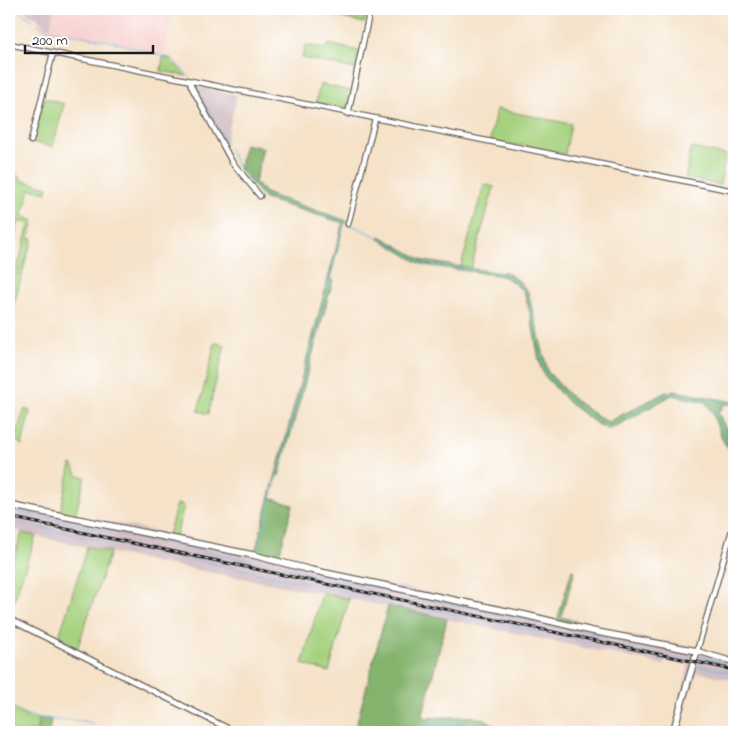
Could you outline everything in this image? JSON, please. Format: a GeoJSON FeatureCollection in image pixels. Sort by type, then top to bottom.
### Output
{"type":"FeatureCollection","features":[{"type":"Feature","properties":{"kind":"street"},"geometry":{"type":"LineString","coordinates":[[348,114],[370,14]]}},
{"type":"Feature","properties":{"kind":"street"},"geometry":{"type":"LineString","coordinates":[[9,44],[734,191]]}},
{"type":"Feature","properties":{"kind":"street"},"geometry":{"type":"LineString","coordinates":[[32,141],[54,53]]}},
{"type":"Feature","properties":{"kind":"street"},"geometry":{"type":"LineString","coordinates":[[190,81],[232,162],[260,196]]}},
{"type":"Feature","properties":{"kind":"street"},"geometry":{"type":"LineString","coordinates":[[348,224],[375,119]]}},
{"type":"Feature","properties":{"kind":"street"},"geometry":{"type":"LineString","coordinates":[[9,505],[245,554],[318,572],[525,615],[592,631],[697,651],[734,662]]}},
{"type":"Feature","properties":{"kind":"street"},"geometry":{"type":"LineString","coordinates":[[673,732],[734,523]]}},
{"type":"Feature","properties":{"kind":"street"},"geometry":{"type":"LineString","coordinates":[[9,619],[235,732]]}},
{"type":"Feature","properties":{"kind":"shaded area"},"geometry":{"type":"Polygon","coordinates":[[[22,9],[54,9],[50,28],[44,26],[38,18],[22,9]]]}},
{"type":"Feature","properties":{"kind":"shaded area"},"geometry":{"type":"Polygon","coordinates":[[[54,9],[173,9],[164,55],[142,50],[141,52],[101,39],[50,30],[54,9]]]}},
{"type":"Feature","properties":{"kind":"shaded area"},"geometry":{"type":"Polygon","coordinates":[[[193,86],[237,95],[225,145],[215,127],[193,86]]]}},
{"type":"Feature","properties":{"kind":"shaded area"},"geometry":{"type":"Polygon","coordinates":[[[9,503],[255,552],[378,582],[734,657],[734,680],[697,672],[693,689],[684,687],[689,665],[666,659],[664,665],[322,593],[159,563],[36,536],[9,529],[9,503]]]}},
{"type":"Feature","properties":{"kind":"green space"},"geometry":{"type":"Polygon","coordinates":[[[335,9],[367,9],[364,23],[333,16],[335,9]]]}},
{"type":"Feature","properties":{"kind":"green space"},"geometry":{"type":"Polygon","coordinates":[[[328,44],[359,51],[355,69],[302,58],[305,45],[326,49],[328,44]]]}},
{"type":"Feature","properties":{"kind":"green space"},"geometry":{"type":"Polygon","coordinates":[[[163,57],[170,59],[187,76],[161,71],[163,57]]]}},
{"type":"Feature","properties":{"kind":"green space"},"geometry":{"type":"Polygon","coordinates":[[[320,84],[351,91],[348,106],[344,109],[316,103],[320,84]]]}},
{"type":"Feature","properties":{"kind":"green space"},"geometry":{"type":"Polygon","coordinates":[[[44,98],[64,104],[53,147],[32,142],[44,98]]]}},
{"type":"Feature","properties":{"kind":"green space"},"geometry":{"type":"Polygon","coordinates":[[[496,109],[571,124],[565,154],[490,141],[496,109]]]}},
{"type":"Feature","properties":{"kind":"green space"},"geometry":{"type":"Polygon","coordinates":[[[245,144],[263,148],[255,182],[266,193],[347,222],[344,224],[330,279],[333,280],[279,476],[276,475],[270,498],[293,505],[278,559],[255,552],[343,223],[265,199],[239,169],[245,144]]]}},
{"type":"Feature","properties":{"kind":"green space"},"geometry":{"type":"Polygon","coordinates":[[[691,148],[726,155],[720,185],[685,178],[691,148]]]}},
{"type":"Feature","properties":{"kind":"green space"},"geometry":{"type":"Polygon","coordinates":[[[9,174],[21,177],[20,180],[48,187],[47,193],[30,189],[22,216],[34,221],[29,238],[33,239],[14,304],[9,303],[9,300],[29,224],[19,221],[9,259],[9,174]]]}},
{"type":"Feature","properties":{"kind":"green space"},"geometry":{"type":"Polygon","coordinates":[[[484,184],[494,187],[471,268],[461,266],[484,184]]]}},
{"type":"Feature","properties":{"kind":"green space"},"geometry":{"type":"Polygon","coordinates":[[[380,236],[424,261],[503,273],[504,271],[518,280],[528,292],[548,372],[572,398],[608,422],[666,392],[675,391],[734,402],[734,405],[725,404],[718,413],[726,429],[734,431],[734,459],[721,437],[712,412],[705,402],[672,395],[615,427],[608,429],[597,424],[569,403],[544,375],[540,365],[530,312],[522,286],[521,289],[507,278],[497,275],[424,265],[379,239],[380,236]]]}},
{"type":"Feature","properties":{"kind":"green space"},"geometry":{"type":"Polygon","coordinates":[[[215,343],[225,345],[208,414],[198,411],[215,343]]]}},
{"type":"Feature","properties":{"kind":"green space"},"geometry":{"type":"Polygon","coordinates":[[[25,409],[30,411],[22,445],[14,439],[25,409]]]}},
{"type":"Feature","properties":{"kind":"green space"},"geometry":{"type":"Polygon","coordinates":[[[71,464],[77,475],[85,477],[75,515],[60,512],[71,464]]]}},
{"type":"Feature","properties":{"kind":"green space"},"geometry":{"type":"Polygon","coordinates":[[[177,504],[184,505],[176,537],[168,535],[177,504]]]}},
{"type":"Feature","properties":{"kind":"green space"},"geometry":{"type":"Polygon","coordinates":[[[22,533],[36,536],[9,615],[9,571],[22,533]]]}},
{"type":"Feature","properties":{"kind":"green space"},"geometry":{"type":"Polygon","coordinates":[[[87,547],[110,552],[77,649],[58,640],[87,547]]]}},
{"type":"Feature","properties":{"kind":"green space"},"geometry":{"type":"Polygon","coordinates":[[[572,570],[575,571],[561,617],[576,621],[575,624],[557,620],[572,570]]]}},
{"type":"Feature","properties":{"kind":"green space"},"geometry":{"type":"Polygon","coordinates":[[[322,593],[349,599],[329,672],[302,664],[322,593]]]}},
{"type":"Feature","properties":{"kind":"green space"},"geometry":{"type":"Polygon","coordinates":[[[388,606],[447,619],[422,718],[474,717],[488,721],[504,732],[494,732],[475,724],[425,728],[423,732],[379,732],[356,726],[388,606]]]}},
{"type":"Feature","properties":{"kind":"green space"},"geometry":{"type":"Polygon","coordinates":[[[9,706],[27,717],[39,720],[36,732],[9,732],[9,706]]]}},
{"type":"Feature","properties":{"kind":"green space"},"geometry":{"type":"Polygon","coordinates":[[[39,718],[51,719],[49,732],[36,732],[39,718]]]}},
{"type":"Feature","properties":{"kind":"waterway"},"geometry":{"type":"LineString","coordinates":[[16,9],[33,20]]}},
{"type":"Feature","properties":{"kind":"waterway"},"geometry":{"type":"LineString","coordinates":[[37,24],[46,29],[114,42],[171,58],[190,77]]}},
{"type":"Feature","properties":{"kind":"waterway"},"geometry":{"type":"LineString","coordinates":[[195,86],[226,145]]}},
{"type":"Feature","properties":{"kind":"waterway"},"geometry":{"type":"LineString","coordinates":[[229,149],[237,164],[264,195],[343,221]]}},
{"type":"Feature","properties":{"kind":"waterway"},"geometry":{"type":"LineString","coordinates":[[257,553],[345,221]]}},
{"type":"Feature","properties":{"kind":"waterway"},"geometry":{"type":"LineString","coordinates":[[350,224],[421,262],[489,271],[512,279],[522,287],[530,303],[543,364],[552,381],[569,398],[604,425],[610,426],[668,394],[734,404]]}},
{"type":"Feature","properties":{"kind":"waterway"},"geometry":{"type":"LineString","coordinates":[[711,401],[734,452]]}},
{"type":"Feature","properties":{"kind":"waterway"},"geometry":{"type":"LineString","coordinates":[[9,510],[691,655]]}},
{"type":"Feature","properties":{"kind":"waterway"},"geometry":{"type":"LineString","coordinates":[[9,521],[690,663]]}},
{"type":"Feature","properties":{"kind":"waterway"},"geometry":{"type":"LineString","coordinates":[[699,657],[734,664]]}},
{"type":"Feature","properties":{"kind":"waterway"},"geometry":{"type":"LineString","coordinates":[[700,666],[734,673]]}},
{"type":"Feature","properties":{"kind":"waterway"},"geometry":{"type":"LineString","coordinates":[[9,704],[28,715],[41,719],[93,723]]}},
{"type":"Feature","properties":{"kind":"waterway"},"geometry":{"type":"LineString","coordinates":[[420,732],[425,724],[472,721],[498,732]]}},
{"type":"Feature","properties":{"kind":"waterway"},"geometry":{"type":"LineString","coordinates":[[108,726],[123,732]]}},
{"type":"Feature","properties":{"kind":"railway"},"geometry":{"type":"LineString","coordinates":[[9,517],[734,670]]}}]}
